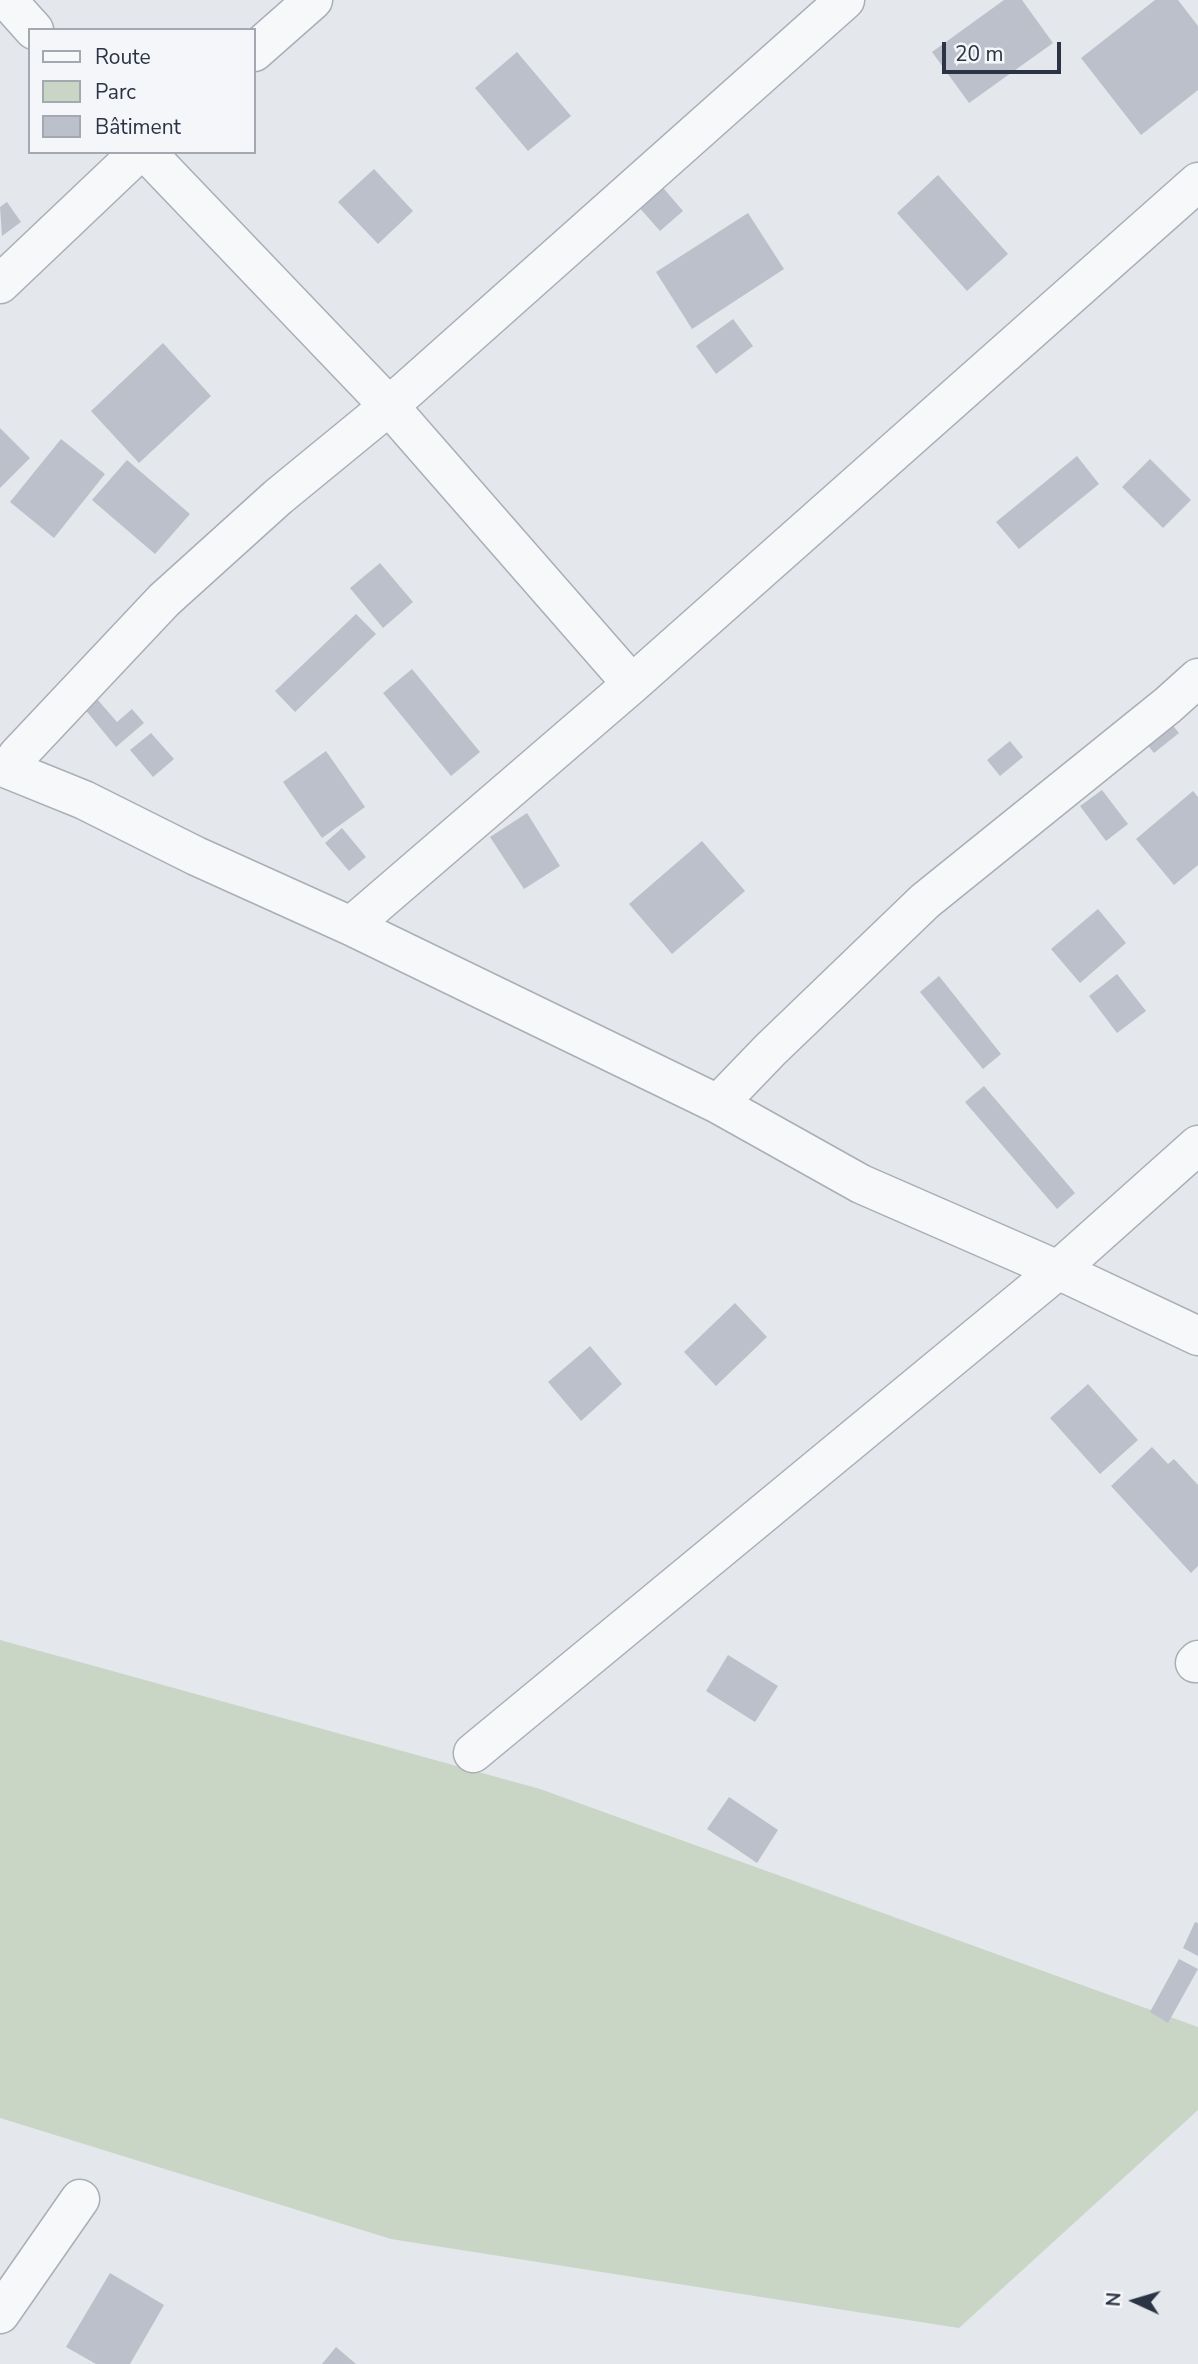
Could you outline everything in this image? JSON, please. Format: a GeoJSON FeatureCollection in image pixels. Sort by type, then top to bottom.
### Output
{"type":"FeatureCollection","features":[{"type":"Feature","properties":{"kind":"street"},"geometry":{"type":"LineString","coordinates":[[6,0],[32,28]]}},
{"type":"Feature","properties":{"kind":"street"},"geometry":{"type":"LineString","coordinates":[[256,50],[313,0]]}},
{"type":"Feature","properties":{"kind":"street"},"geometry":{"type":"LineString","coordinates":[[845,0],[389,405],[278,497],[164,600],[6,757],[196,856],[351,926],[718,1104],[860,1184],[1058,1270],[1198,1336]]}},
{"type":"Feature","properties":{"kind":"street"},"geometry":{"type":"LineString","coordinates":[[0,284],[137,154]]}},
{"type":"Feature","properties":{"kind":"street"},"geometry":{"type":"LineString","coordinates":[[148,154],[389,405],[632,684]]}},
{"type":"Feature","properties":{"kind":"street"},"geometry":{"type":"LineString","coordinates":[[351,926],[632,684],[1198,182]]}},
{"type":"Feature","properties":{"kind":"street"},"geometry":{"type":"LineString","coordinates":[[718,1104],[770,1050],[925,901],[1198,678]]}},
{"type":"Feature","properties":{"kind":"street"},"geometry":{"type":"LineString","coordinates":[[473,1753],[1058,1270],[1198,1145]]}},
{"type":"Feature","properties":{"kind":"street"},"geometry":{"type":"LineString","coordinates":[[0,2314],[80,2199]]}},
{"type":"Feature","properties":{"kind":"green space"},"geometry":{"type":"Polygon","coordinates":[[[0,1640],[540,1789],[1198,2027],[1198,2110],[959,2328],[391,2239],[0,2118],[0,1640]]]}},
{"type":"Feature","properties":{"kind":"building"},"geometry":{"type":"Polygon","coordinates":[[[1004,0],[1022,0],[1053,43],[969,103],[932,52],[1004,0]]]}},
{"type":"Feature","properties":{"kind":"building"},"geometry":{"type":"Polygon","coordinates":[[[1155,0],[1178,0],[1198,26],[1198,90],[1141,135],[1081,58],[1155,0]]]}},
{"type":"Feature","properties":{"kind":"building"},"geometry":{"type":"Polygon","coordinates":[[[517,52],[571,116],[528,151],[475,88],[517,52]]]}},
{"type":"Feature","properties":{"kind":"building"},"geometry":{"type":"Polygon","coordinates":[[[374,169],[413,211],[378,244],[338,202],[374,169]]]}},
{"type":"Feature","properties":{"kind":"building"},"geometry":{"type":"Polygon","coordinates":[[[938,175],[1008,254],[967,291],[897,213],[938,175]]]}},
{"type":"Feature","properties":{"kind":"building"},"geometry":{"type":"Polygon","coordinates":[[[653,176],[683,211],[660,231],[629,196],[653,176]]]}},
{"type":"Feature","properties":{"kind":"building"},"geometry":{"type":"Polygon","coordinates":[[[7,202],[21,222],[2,236],[0,207],[7,202]]]}},
{"type":"Feature","properties":{"kind":"building"},"geometry":{"type":"Polygon","coordinates":[[[748,213],[784,269],[692,329],[656,272],[748,213]]]}},
{"type":"Feature","properties":{"kind":"building"},"geometry":{"type":"Polygon","coordinates":[[[733,319],[753,346],[716,374],[696,346],[733,319]]]}},
{"type":"Feature","properties":{"kind":"building"},"geometry":{"type":"Polygon","coordinates":[[[163,343],[211,396],[139,463],[91,411],[163,343]]]}},
{"type":"Feature","properties":{"kind":"building"},"geometry":{"type":"Polygon","coordinates":[[[0,428],[30,458],[0,488],[0,428]]]}},
{"type":"Feature","properties":{"kind":"building"},"geometry":{"type":"Polygon","coordinates":[[[61,439],[105,474],[54,538],[10,502],[61,439]]]}},
{"type":"Feature","properties":{"kind":"building"},"geometry":{"type":"Polygon","coordinates":[[[1077,456],[1099,484],[1019,549],[996,522],[1077,456]]]}},
{"type":"Feature","properties":{"kind":"building"},"geometry":{"type":"Polygon","coordinates":[[[1150,459],[1191,500],[1163,528],[1122,487],[1150,459]]]}},
{"type":"Feature","properties":{"kind":"building"},"geometry":{"type":"Polygon","coordinates":[[[127,460],[190,514],[155,554],[92,500],[127,460]]]}},
{"type":"Feature","properties":{"kind":"building"},"geometry":{"type":"Polygon","coordinates":[[[380,563],[413,602],[383,628],[350,588],[380,563]]]}},
{"type":"Feature","properties":{"kind":"building"},"geometry":{"type":"Polygon","coordinates":[[[356,614],[376,634],[295,712],[275,691],[356,614]]]}},
{"type":"Feature","properties":{"kind":"building"},"geometry":{"type":"Polygon","coordinates":[[[412,669],[480,752],[451,776],[383,693],[412,669]]]}},
{"type":"Feature","properties":{"kind":"building"},"geometry":{"type":"Polygon","coordinates":[[[91,692],[117,722],[132,709],[144,723],[116,747],[79,702],[91,692]]]}},
{"type":"Feature","properties":{"kind":"building"},"geometry":{"type":"Polygon","coordinates":[[[1165,716],[1179,733],[1154,753],[1141,737],[1165,716]]]}},
{"type":"Feature","properties":{"kind":"building"},"geometry":{"type":"Polygon","coordinates":[[[151,733],[174,759],[153,777],[130,750],[151,733]]]}},
{"type":"Feature","properties":{"kind":"building"},"geometry":{"type":"Polygon","coordinates":[[[1010,741],[1023,757],[1000,776],[987,760],[1010,741]]]}},
{"type":"Feature","properties":{"kind":"building"},"geometry":{"type":"Polygon","coordinates":[[[326,751],[365,807],[322,838],[283,782],[326,751]]]}},
{"type":"Feature","properties":{"kind":"building"},"geometry":{"type":"Polygon","coordinates":[[[1102,790],[1128,824],[1106,841],[1080,806],[1102,790]]]}},
{"type":"Feature","properties":{"kind":"building"},"geometry":{"type":"Polygon","coordinates":[[[1193,791],[1198,797],[1198,865],[1174,885],[1136,839],[1193,791]]]}},
{"type":"Feature","properties":{"kind":"building"},"geometry":{"type":"Polygon","coordinates":[[[527,813],[560,866],[524,889],[490,837],[527,813]]]}},
{"type":"Feature","properties":{"kind":"building"},"geometry":{"type":"Polygon","coordinates":[[[342,828],[366,857],[349,871],[325,843],[342,828]]]}},
{"type":"Feature","properties":{"kind":"building"},"geometry":{"type":"Polygon","coordinates":[[[702,841],[745,891],[672,954],[629,904],[702,841]]]}},
{"type":"Feature","properties":{"kind":"building"},"geometry":{"type":"Polygon","coordinates":[[[1098,909],[1126,943],[1080,983],[1051,949],[1098,909]]]}},
{"type":"Feature","properties":{"kind":"building"},"geometry":{"type":"Polygon","coordinates":[[[1117,974],[1146,1011],[1117,1033],[1089,996],[1117,974]]]}},
{"type":"Feature","properties":{"kind":"building"},"geometry":{"type":"Polygon","coordinates":[[[939,976],[1001,1054],[983,1069],[920,992],[939,976]]]}},
{"type":"Feature","properties":{"kind":"building"},"geometry":{"type":"Polygon","coordinates":[[[984,1086],[1075,1193],[1057,1209],[965,1102],[984,1086]]]}},
{"type":"Feature","properties":{"kind":"building"},"geometry":{"type":"Polygon","coordinates":[[[735,1303],[767,1337],[716,1386],[684,1352],[735,1303]]]}},
{"type":"Feature","properties":{"kind":"building"},"geometry":{"type":"Polygon","coordinates":[[[590,1346],[622,1384],[581,1421],[548,1382],[590,1346]]]}},
{"type":"Feature","properties":{"kind":"building"},"geometry":{"type":"Polygon","coordinates":[[[1088,1384],[1138,1440],[1100,1474],[1050,1418],[1088,1384]]]}},
{"type":"Feature","properties":{"kind":"building"},"geometry":{"type":"Polygon","coordinates":[[[1152,1447],[1168,1464],[1174,1459],[1198,1485],[1198,1566],[1191,1573],[1111,1486],[1152,1447]]]}},
{"type":"Feature","properties":{"kind":"building"},"geometry":{"type":"Polygon","coordinates":[[[728,1655],[778,1686],[755,1722],[706,1691],[728,1655]]]}},
{"type":"Feature","properties":{"kind":"building"},"geometry":{"type":"Polygon","coordinates":[[[729,1797],[778,1830],[757,1863],[707,1829],[729,1797]]]}},
{"type":"Feature","properties":{"kind":"building"},"geometry":{"type":"Polygon","coordinates":[[[1195,1922],[1198,1923],[1198,1956],[1183,1948],[1195,1922]]]}},
{"type":"Feature","properties":{"kind":"building"},"geometry":{"type":"Polygon","coordinates":[[[1179,1959],[1198,1969],[1168,2023],[1150,2012],[1179,1959]]]}},
{"type":"Feature","properties":{"kind":"building"},"geometry":{"type":"Polygon","coordinates":[[[110,2273],[164,2305],[130,2364],[96,2364],[66,2347],[110,2273]]]}},
{"type":"Feature","properties":{"kind":"building"},"geometry":{"type":"Polygon","coordinates":[[[336,2347],[356,2364],[322,2364],[336,2347]]]}}]}
